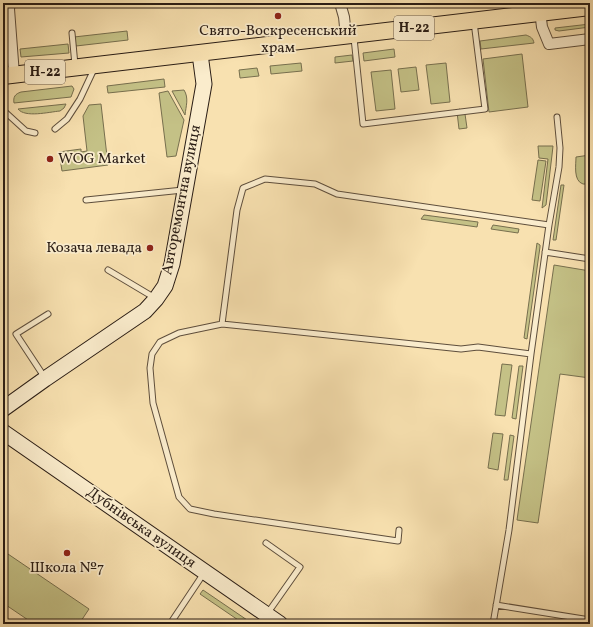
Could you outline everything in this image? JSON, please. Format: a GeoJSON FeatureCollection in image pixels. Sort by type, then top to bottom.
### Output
{"type":"FeatureCollection","features":[{"type":"Feature","properties":{"kind":"main road","name":"Н-22"},"geometry":{"type":"LineString","coordinates":[[8,76],[474,21],[540,8],[558,11],[590,7]]}},
{"type":"Feature","properties":{"kind":"street"},"geometry":{"type":"LineString","coordinates":[[340,3],[350,36]]}},
{"type":"Feature","properties":{"kind":"street"},"geometry":{"type":"LineString","coordinates":[[7,7],[8,76]]}},
{"type":"Feature","properties":{"kind":"street"},"geometry":{"type":"LineString","coordinates":[[540,8],[542,27],[549,44],[590,39]]}},
{"type":"Feature","properties":{"kind":"street","name":"Авторемонтна вулиця"},"geometry":{"type":"LineString","coordinates":[[3,409],[45,378],[145,311],[165,286],[172,264],[204,84],[200,54]]}},
{"type":"Feature","properties":{"kind":"street","name":"Дубнівська вулиця"},"geometry":{"type":"LineString","coordinates":[[3,432],[280,624]]}},
{"type":"Feature","properties":{"kind":"lane"},"geometry":{"type":"LineString","coordinates":[[350,36],[362,124],[485,109],[474,21]]}},
{"type":"Feature","properties":{"kind":"lane"},"geometry":{"type":"LineString","coordinates":[[72,33],[76,68]]}},
{"type":"Feature","properties":{"kind":"lane"},"geometry":{"type":"LineString","coordinates":[[55,129],[67,120],[72,113],[96,66]]}},
{"type":"Feature","properties":{"kind":"lane"},"geometry":{"type":"LineString","coordinates":[[3,110],[26,131],[35,133]]}},
{"type":"Feature","properties":{"kind":"lane"},"geometry":{"type":"LineString","coordinates":[[493,624],[509,530],[548,225],[559,167],[560,148],[557,116]]}},
{"type":"Feature","properties":{"kind":"lane"},"geometry":{"type":"LineString","coordinates":[[222,324],[237,210],[243,188],[264,179],[315,184],[337,194],[548,225]]}},
{"type":"Feature","properties":{"kind":"lane"},"geometry":{"type":"LineString","coordinates":[[86,200],[185,190]]}},
{"type":"Feature","properties":{"kind":"lane"},"geometry":{"type":"LineString","coordinates":[[545,252],[590,259]]}},
{"type":"Feature","properties":{"kind":"lane"},"geometry":{"type":"LineString","coordinates":[[108,270],[156,299]]}},
{"type":"Feature","properties":{"kind":"lane"},"geometry":{"type":"LineString","coordinates":[[45,378],[16,334],[48,314]]}},
{"type":"Feature","properties":{"kind":"lane"},"geometry":{"type":"LineString","coordinates":[[399,530],[398,541],[190,510],[179,496],[153,402],[150,368],[152,354],[160,342],[179,333],[222,324],[460,349],[478,347],[531,354]]}},
{"type":"Feature","properties":{"kind":"lane"},"geometry":{"type":"LineString","coordinates":[[266,543],[300,567],[266,615]]}},
{"type":"Feature","properties":{"kind":"lane"},"geometry":{"type":"LineString","coordinates":[[170,624],[205,572]]}},
{"type":"Feature","properties":{"kind":"lane"},"geometry":{"type":"LineString","coordinates":[[496,605],[582,621],[590,620]]}},
{"type":"Feature","properties":{"kind":"shaded area"},"geometry":{"type":"Polygon","coordinates":[[[590,24],[590,27],[559,31],[555,30],[555,28],[590,24]]]}},
{"type":"Feature","properties":{"kind":"shaded area"},"geometry":{"type":"Polygon","coordinates":[[[127,31],[128,40],[76,46],[74,37],[127,31]]]}},
{"type":"Feature","properties":{"kind":"shaded area"},"geometry":{"type":"Polygon","coordinates":[[[526,35],[532,38],[534,43],[481,49],[480,41],[526,35]]]}},
{"type":"Feature","properties":{"kind":"shaded area"},"geometry":{"type":"Polygon","coordinates":[[[68,44],[69,53],[21,57],[20,49],[68,44]]]}},
{"type":"Feature","properties":{"kind":"shaded area"},"geometry":{"type":"Polygon","coordinates":[[[394,49],[395,57],[364,61],[363,53],[394,49]]]}},
{"type":"Feature","properties":{"kind":"shaded area"},"geometry":{"type":"Polygon","coordinates":[[[522,54],[528,107],[489,112],[483,59],[522,54]]]}},
{"type":"Feature","properties":{"kind":"shaded area"},"geometry":{"type":"Polygon","coordinates":[[[352,55],[353,61],[335,63],[335,57],[352,55]]]}},
{"type":"Feature","properties":{"kind":"shaded area"},"geometry":{"type":"Polygon","coordinates":[[[301,63],[302,71],[271,74],[270,66],[301,63]]]}},
{"type":"Feature","properties":{"kind":"shaded area"},"geometry":{"type":"Polygon","coordinates":[[[446,63],[450,102],[431,104],[426,65],[446,63]]]}},
{"type":"Feature","properties":{"kind":"shaded area"},"geometry":{"type":"Polygon","coordinates":[[[416,67],[419,90],[401,92],[398,69],[416,67]]]}},
{"type":"Feature","properties":{"kind":"shaded area"},"geometry":{"type":"Polygon","coordinates":[[[257,68],[259,76],[240,78],[239,70],[257,68]]]}},
{"type":"Feature","properties":{"kind":"shaded area"},"geometry":{"type":"Polygon","coordinates":[[[391,70],[395,109],[376,111],[371,72],[391,70]]]}},
{"type":"Feature","properties":{"kind":"shaded area"},"geometry":{"type":"Polygon","coordinates":[[[164,79],[165,87],[108,93],[107,86],[164,79]]]}},
{"type":"Feature","properties":{"kind":"shaded area"},"geometry":{"type":"Polygon","coordinates":[[[72,86],[74,89],[71,97],[14,103],[15,96],[21,92],[72,86]]]}},
{"type":"Feature","properties":{"kind":"shaded area"},"geometry":{"type":"Polygon","coordinates":[[[184,90],[187,99],[185,115],[172,91],[184,90]]]}},
{"type":"Feature","properties":{"kind":"shaded area"},"geometry":{"type":"Polygon","coordinates":[[[168,91],[184,120],[176,156],[167,157],[159,93],[168,91]]]}},
{"type":"Feature","properties":{"kind":"shaded area"},"geometry":{"type":"Polygon","coordinates":[[[66,104],[60,111],[44,113],[31,114],[21,112],[18,109],[66,104]]]}},
{"type":"Feature","properties":{"kind":"shaded area"},"geometry":{"type":"Polygon","coordinates":[[[101,104],[108,165],[62,171],[59,152],[81,149],[81,152],[87,151],[83,116],[89,105],[101,104]]]}},
{"type":"Feature","properties":{"kind":"shaded area"},"geometry":{"type":"Polygon","coordinates":[[[459,109],[465,114],[467,128],[459,129],[457,112],[459,109]]]}},
{"type":"Feature","properties":{"kind":"shaded area"},"geometry":{"type":"Polygon","coordinates":[[[538,146],[553,146],[546,205],[542,208],[548,159],[539,158],[538,146]]]}},
{"type":"Feature","properties":{"kind":"shaded area"},"geometry":{"type":"Polygon","coordinates":[[[590,155],[590,184],[583,184],[576,176],[576,157],[590,155]]]}},
{"type":"Feature","properties":{"kind":"shaded area"},"geometry":{"type":"Polygon","coordinates":[[[538,160],[546,161],[540,201],[532,200],[538,160]]]}},
{"type":"Feature","properties":{"kind":"shaded area"},"geometry":{"type":"Polygon","coordinates":[[[561,185],[564,185],[556,240],[553,240],[561,185]]]}},
{"type":"Feature","properties":{"kind":"shaded area"},"geometry":{"type":"Polygon","coordinates":[[[424,215],[478,222],[477,227],[421,219],[424,215]]]}},
{"type":"Feature","properties":{"kind":"shaded area"},"geometry":{"type":"Polygon","coordinates":[[[493,225],[519,229],[518,233],[491,229],[493,225]]]}},
{"type":"Feature","properties":{"kind":"shaded area"},"geometry":{"type":"Polygon","coordinates":[[[537,243],[540,247],[527,339],[524,338],[537,243]]]}},
{"type":"Feature","properties":{"kind":"shaded area"},"geometry":{"type":"Polygon","coordinates":[[[554,265],[590,271],[590,378],[560,374],[538,523],[517,520],[554,265]]]}},
{"type":"Feature","properties":{"kind":"shaded area"},"geometry":{"type":"Polygon","coordinates":[[[502,364],[512,365],[505,416],[495,415],[502,364]]]}},
{"type":"Feature","properties":{"kind":"shaded area"},"geometry":{"type":"Polygon","coordinates":[[[519,366],[523,366],[516,419],[512,418],[519,366]]]}},
{"type":"Feature","properties":{"kind":"shaded area"},"geometry":{"type":"Polygon","coordinates":[[[493,433],[503,434],[498,470],[488,468],[493,433]]]}},
{"type":"Feature","properties":{"kind":"shaded area"},"geometry":{"type":"Polygon","coordinates":[[[510,435],[514,436],[508,480],[504,480],[510,435]]]}},
{"type":"Feature","properties":{"kind":"shaded area"},"geometry":{"type":"Polygon","coordinates":[[[8,554],[89,609],[79,624],[34,624],[3,603],[3,562],[8,554]]]}},
{"type":"Feature","properties":{"kind":"shaded area"},"geometry":{"type":"Polygon","coordinates":[[[203,590],[253,624],[244,624],[200,594],[203,590]]]}},
{"type":"Feature","properties":{"kind":"place","name":"Свято-Воскресенський храм"},"geometry":{"type":"Point","coordinates":[278,16]}},
{"type":"Feature","properties":{"kind":"place","name":"WOG Market"},"geometry":{"type":"Point","coordinates":[50,159]}},
{"type":"Feature","properties":{"kind":"place","name":"Козача левада"},"geometry":{"type":"Point","coordinates":[150,248]}},
{"type":"Feature","properties":{"kind":"place","name":"Школа №7"},"geometry":{"type":"Point","coordinates":[67,553]}}]}
